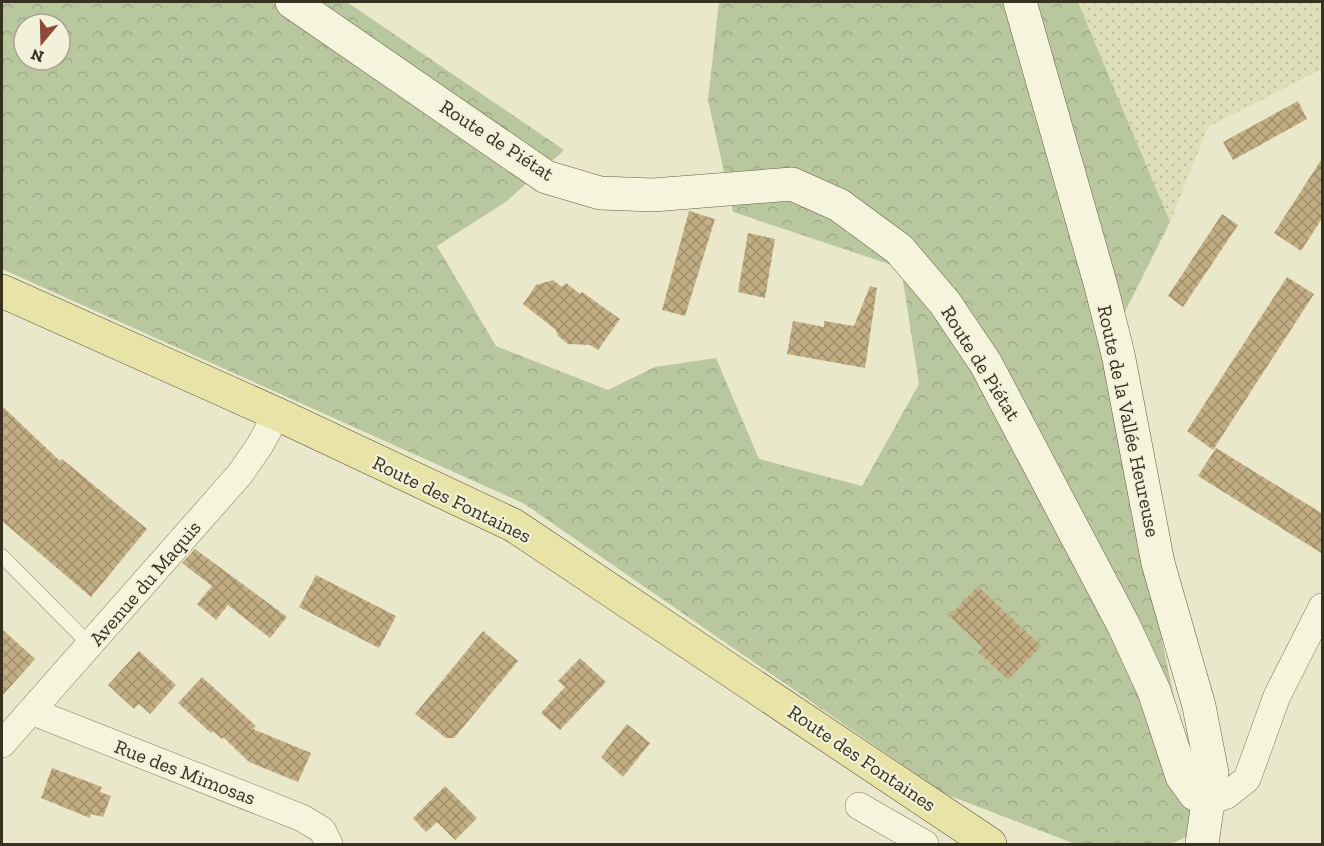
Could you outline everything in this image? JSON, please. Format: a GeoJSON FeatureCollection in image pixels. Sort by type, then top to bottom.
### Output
{"type":"FeatureCollection","features":[{"type":"Feature","properties":{"kind":"main road","name":"Route des Fontaines"},"geometry":{"type":"LineString","coordinates":[[2,291],[277,414],[513,525],[990,844]]}},
{"type":"Feature","properties":{"kind":"street","name":"Route de Piétat"},"geometry":{"type":"LineString","coordinates":[[292,2],[546,177],[600,193],[642,195],[792,184],[839,204],[899,249],[945,303],[986,364],[1124,626],[1154,691],[1182,776],[1195,794],[1210,801]]}},
{"type":"Feature","properties":{"kind":"street","name":"Route de la Vallée Heureuse"},"geometry":{"type":"LineString","coordinates":[[1020,2],[1118,354],[1158,563],[1199,706],[1212,773],[1210,801],[1202,844]]}},
{"type":"Feature","properties":{"kind":"street","name":"Avenue du Maquis"},"geometry":{"type":"LineString","coordinates":[[2,744],[91,646],[240,474],[260,445],[277,414]]}},
{"type":"Feature","properties":{"kind":"street"},"geometry":{"type":"LineString","coordinates":[[1210,801],[1227,795],[1247,779],[1277,696],[1323,607]]}},
{"type":"Feature","properties":{"kind":"street","name":"Rue des Mimosas"},"geometry":{"type":"LineString","coordinates":[[31,711],[302,818],[322,830],[329,844]]}},
{"type":"Feature","properties":{"kind":"street"},"geometry":{"type":"LineString","coordinates":[[859,807],[925,844]]}},
{"type":"Feature","properties":{"kind":"lane"},"geometry":{"type":"LineString","coordinates":[[2,556],[91,646]]}},
{"type":"Feature","properties":{"kind":"green space"},"geometry":{"type":"Polygon","coordinates":[[[2,2],[347,2],[564,150],[507,201],[437,246],[496,346],[608,390],[655,367],[716,358],[759,459],[862,486],[919,384],[901,268],[733,212],[708,100],[719,2],[1078,2],[1170,222],[1106,350],[1145,559],[1191,778],[1189,836],[1170,844],[1075,844],[945,794],[523,503],[2,269],[2,2]]]}},
{"type":"Feature","properties":{"kind":"green space"},"geometry":{"type":"Polygon","coordinates":[[[1078,2],[1322,2],[1322,69],[1208,127],[1170,222],[1078,2]]]}},
{"type":"Feature","properties":{"kind":"building"},"geometry":{"type":"Polygon","coordinates":[[[1298,101],[1307,119],[1233,160],[1223,142],[1298,101]]]}},
{"type":"Feature","properties":{"kind":"building"},"geometry":{"type":"Polygon","coordinates":[[[1323,157],[1323,217],[1301,251],[1274,233],[1323,157]]]}},
{"type":"Feature","properties":{"kind":"building"},"geometry":{"type":"Polygon","coordinates":[[[689,211],[715,219],[685,316],[662,310],[689,211]]]}},
{"type":"Feature","properties":{"kind":"building"},"geometry":{"type":"Polygon","coordinates":[[[1222,214],[1238,225],[1183,307],[1168,296],[1222,214]]]}},
{"type":"Feature","properties":{"kind":"building"},"geometry":{"type":"Polygon","coordinates":[[[748,233],[775,239],[765,298],[738,292],[748,233]]]}},
{"type":"Feature","properties":{"kind":"building"},"geometry":{"type":"Polygon","coordinates":[[[1287,277],[1314,294],[1213,450],[1187,431],[1287,277]]]}},
{"type":"Feature","properties":{"kind":"building"},"geometry":{"type":"Polygon","coordinates":[[[553,280],[562,287],[566,283],[580,294],[582,292],[620,319],[598,350],[590,345],[568,344],[558,336],[556,330],[523,304],[536,285],[553,280]]]}},
{"type":"Feature","properties":{"kind":"building"},"geometry":{"type":"Polygon","coordinates":[[[870,286],[877,288],[865,368],[787,354],[793,321],[824,327],[824,321],[854,326],[870,286]]]}},
{"type":"Feature","properties":{"kind":"building"},"geometry":{"type":"Polygon","coordinates":[[[2,406],[60,461],[62,459],[147,529],[91,597],[2,521],[2,406]]]}},
{"type":"Feature","properties":{"kind":"building"},"geometry":{"type":"Polygon","coordinates":[[[1216,448],[1323,514],[1323,554],[1198,476],[1216,448]]]}},
{"type":"Feature","properties":{"kind":"building"},"geometry":{"type":"Polygon","coordinates":[[[195,549],[287,617],[270,638],[228,605],[216,620],[197,604],[212,586],[182,563],[195,549]]]}},
{"type":"Feature","properties":{"kind":"building"},"geometry":{"type":"Polygon","coordinates":[[[316,575],[396,616],[379,648],[299,607],[316,575]]]}},
{"type":"Feature","properties":{"kind":"building"},"geometry":{"type":"Polygon","coordinates":[[[978,586],[1041,646],[1008,680],[978,652],[983,648],[950,616],[978,586]]]}},
{"type":"Feature","properties":{"kind":"building"},"geometry":{"type":"Polygon","coordinates":[[[2,629],[35,659],[2,696],[2,629]]]}},
{"type":"Feature","properties":{"kind":"building"},"geometry":{"type":"Polygon","coordinates":[[[483,631],[518,661],[454,738],[446,738],[415,714],[483,631]]]}},
{"type":"Feature","properties":{"kind":"building"},"geometry":{"type":"Polygon","coordinates":[[[139,651],[176,685],[150,714],[139,704],[134,709],[108,685],[139,651]]]}},
{"type":"Feature","properties":{"kind":"building"},"geometry":{"type":"Polygon","coordinates":[[[580,658],[606,682],[560,730],[541,713],[565,687],[558,681],[580,658]]]}},
{"type":"Feature","properties":{"kind":"building"},"geometry":{"type":"Polygon","coordinates":[[[202,677],[256,726],[253,729],[311,753],[298,782],[249,762],[223,737],[222,739],[213,731],[211,733],[178,703],[202,677]]]}},
{"type":"Feature","properties":{"kind":"building"},"geometry":{"type":"Polygon","coordinates":[[[627,724],[650,743],[623,777],[601,757],[627,724]]]}},
{"type":"Feature","properties":{"kind":"building"},"geometry":{"type":"Polygon","coordinates":[[[52,768],[102,787],[100,792],[111,796],[103,817],[91,814],[90,818],[41,798],[52,768]]]}},
{"type":"Feature","properties":{"kind":"building"},"geometry":{"type":"Polygon","coordinates":[[[445,786],[477,818],[455,840],[437,822],[426,832],[413,818],[445,786]]]}}]}
